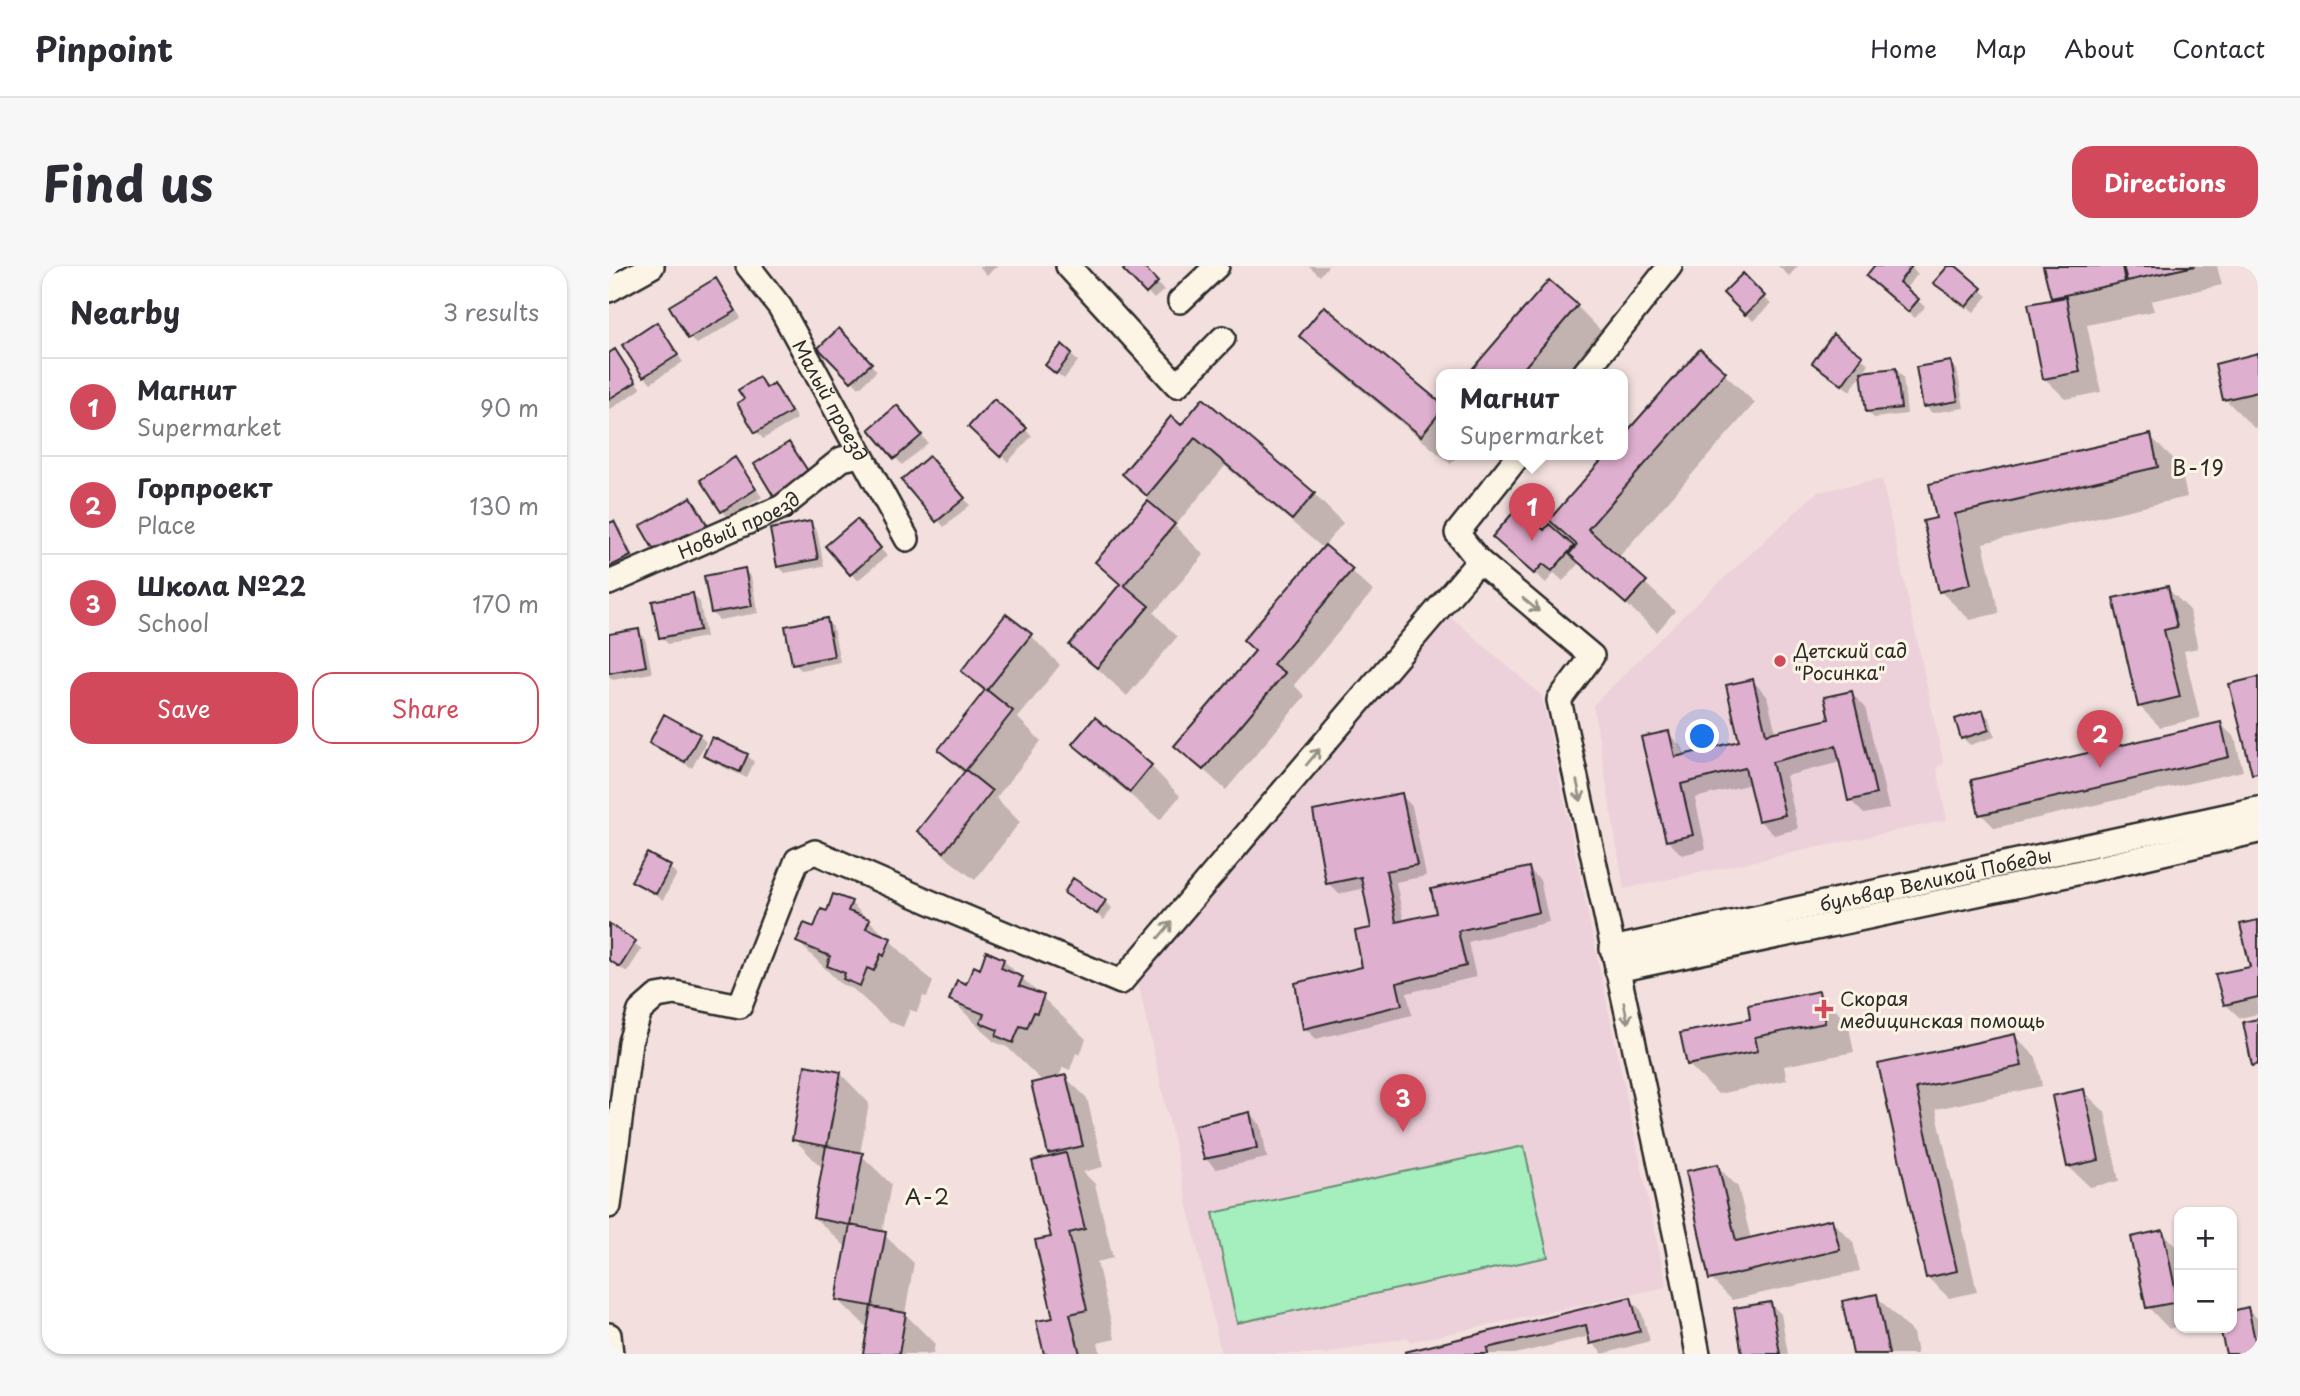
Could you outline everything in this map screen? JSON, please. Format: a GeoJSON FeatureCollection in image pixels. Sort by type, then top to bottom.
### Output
{"type":"FeatureCollection","features":[{"type":"Feature","properties":{"kind":"street"},"geometry":{"type":"LineString","coordinates":[[609,290],[652,266]]}},
{"type":"Feature","properties":{"kind":"street","name":"Малый проезд"},"geometry":{"type":"LineString","coordinates":[[748,266],[780,307],[907,539]]}},
{"type":"Feature","properties":{"kind":"street"},"geometry":{"type":"LineString","coordinates":[[1068,266],[1177,385],[1223,338]]}},
{"type":"Feature","properties":{"kind":"street"},"geometry":{"type":"LineString","coordinates":[[1180,301],[1217,266]]}},
{"type":"Feature","properties":{"kind":"street"},"geometry":{"type":"LineString","coordinates":[[1588,369],[1670,266]]}},
{"type":"Feature","properties":{"kind":"street","name":"Новый проезд"},"geometry":{"type":"LineString","coordinates":[[609,583],[782,507],[842,459],[859,455]]}},
{"type":"Feature","properties":{"kind":"street"},"geometry":{"type":"LineString","coordinates":[[1516,460],[1457,533],[1479,561],[1592,656],[1559,700],[1677,1242],[1698,1354]]}},
{"type":"Feature","properties":{"kind":"street"},"geometry":{"type":"LineString","coordinates":[[609,1206],[629,1041],[640,1011],[657,996],[675,993],[740,1006],[797,860],[815,852],[1121,982],[1479,561]]}},
{"type":"Feature","properties":{"kind":"street","name":"бульвар Великой Победы"},"geometry":{"type":"LineString","coordinates":[[1615,959],[2258,809]]}},
{"type":"Feature","properties":{"kind":"street","name":"бульвар Великой Победы"},"geometry":{"type":"LineString","coordinates":[[1615,959],[2076,873],[2258,831]]}},
{"type":"Feature","properties":{"kind":"street"},"geometry":{"type":"LineString","coordinates":[[609,1335],[611,1354]]}},
{"type":"Feature","properties":{"kind":"shaded area","name":"Детский сад \"Росинка\""},"geometry":{"type":"Polygon","coordinates":[[[1882,479],[1944,764],[1937,767],[1947,820],[1624,889],[1593,705],[1682,617],[1817,492],[1882,479]]]}},
{"type":"Feature","properties":{"kind":"shaded area"},"geometry":{"type":"Polygon","coordinates":[[[1449,615],[1542,696],[1667,1287],[1409,1342],[1408,1337],[1325,1354],[1221,1354],[1137,978],[1449,615]]]}},
{"type":"Feature","properties":{"kind":"green space"},"geometry":{"type":"Polygon","coordinates":[[[1524,1146],[1548,1257],[1237,1323],[1213,1213],[1524,1146]]]}},
{"type":"Feature","properties":{"kind":"building"},"geometry":{"type":"Polygon","coordinates":[[[1127,266],[1143,266],[1158,282],[1146,294],[1123,270],[1127,266]]]}},
{"type":"Feature","properties":{"kind":"building"},"geometry":{"type":"Polygon","coordinates":[[[1874,266],[1912,266],[1899,282],[1919,299],[1908,312],[1866,276],[1874,266]]]}},
{"type":"Feature","properties":{"kind":"building"},"geometry":{"type":"Polygon","coordinates":[[[1948,266],[1956,266],[1982,288],[1966,307],[1933,283],[1948,266]]]}},
{"type":"Feature","properties":{"kind":"building"},"geometry":{"type":"Polygon","coordinates":[[[2043,266],[2122,266],[2125,282],[2051,298],[2043,266]]]}},
{"type":"Feature","properties":{"kind":"building"},"geometry":{"type":"Polygon","coordinates":[[[2123,266],[2195,266],[2127,281],[2123,266]]]}},
{"type":"Feature","properties":{"kind":"building"},"geometry":{"type":"Polygon","coordinates":[[[1743,273],[1765,296],[1745,315],[1723,293],[1743,273]]]}},
{"type":"Feature","properties":{"kind":"building"},"geometry":{"type":"Polygon","coordinates":[[[716,278],[736,311],[688,339],[669,306],[716,278]]]}},
{"type":"Feature","properties":{"kind":"building"},"geometry":{"type":"Polygon","coordinates":[[[1549,280],[1578,305],[1523,369],[1472,369],[1549,280]]]}},
{"type":"Feature","properties":{"kind":"building"},"geometry":{"type":"Polygon","coordinates":[[[2066,297],[2080,372],[2043,379],[2028,304],[2066,297]]]}},
{"type":"Feature","properties":{"kind":"building"},"geometry":{"type":"Polygon","coordinates":[[[1324,306],[1436,399],[1436,417],[1421,436],[1299,336],[1324,306]]]}},
{"type":"Feature","properties":{"kind":"building"},"geometry":{"type":"Polygon","coordinates":[[[657,322],[678,355],[643,377],[622,345],[657,322]]]}},
{"type":"Feature","properties":{"kind":"building"},"geometry":{"type":"Polygon","coordinates":[[[839,328],[872,363],[851,382],[818,348],[839,328]]]}},
{"type":"Feature","properties":{"kind":"building"},"geometry":{"type":"Polygon","coordinates":[[[1833,334],[1863,356],[1842,385],[1812,363],[1833,334]]]}},
{"type":"Feature","properties":{"kind":"building"},"geometry":{"type":"Polygon","coordinates":[[[1062,344],[1072,353],[1056,374],[1045,365],[1062,344]]]}},
{"type":"Feature","properties":{"kind":"building"},"geometry":{"type":"Polygon","coordinates":[[[615,349],[636,382],[609,399],[609,353],[615,349]]]}},
{"type":"Feature","properties":{"kind":"building"},"geometry":{"type":"Polygon","coordinates":[[[1700,349],[1726,372],[1588,529],[1647,581],[1626,604],[1569,554],[1577,545],[1549,520],[1602,460],[1628,460],[1628,430],[1700,349]]]}},
{"type":"Feature","properties":{"kind":"building"},"geometry":{"type":"Polygon","coordinates":[[[2258,353],[2258,392],[2223,400],[2215,364],[2258,353]]]}},
{"type":"Feature","properties":{"kind":"building"},"geometry":{"type":"Polygon","coordinates":[[[1951,361],[1958,401],[1923,407],[1916,367],[1951,361]]]}},
{"type":"Feature","properties":{"kind":"building"},"geometry":{"type":"Polygon","coordinates":[[[1896,368],[1901,408],[1866,412],[1861,372],[1896,368]]]}},
{"type":"Feature","properties":{"kind":"building"},"geometry":{"type":"Polygon","coordinates":[[[759,377],[766,388],[774,383],[791,412],[755,433],[737,403],[744,399],[738,390],[759,377]]]}},
{"type":"Feature","properties":{"kind":"building"},"geometry":{"type":"Polygon","coordinates":[[[1203,398],[1315,493],[1292,520],[1195,438],[1147,496],[1122,474],[1171,416],[1181,425],[1203,398]]]}},
{"type":"Feature","properties":{"kind":"building"},"geometry":{"type":"Polygon","coordinates":[[[994,399],[1027,428],[1000,457],[968,427],[994,399]]]}},
{"type":"Feature","properties":{"kind":"building"},"geometry":{"type":"Polygon","coordinates":[[[897,405],[922,435],[894,459],[869,429],[897,405]]]}},
{"type":"Feature","properties":{"kind":"building"},"geometry":{"type":"Polygon","coordinates":[[[2151,434],[2158,467],[1955,514],[1971,584],[1939,592],[1923,521],[1936,518],[1929,484],[2151,434]]]}},
{"type":"Feature","properties":{"kind":"building"},"geometry":{"type":"Polygon","coordinates":[[[789,442],[810,474],[774,497],[754,464],[789,442]]]}},
{"type":"Feature","properties":{"kind":"building"},"geometry":{"type":"Polygon","coordinates":[[[929,456],[965,498],[936,522],[901,480],[929,456]]]}},
{"type":"Feature","properties":{"kind":"building"},"geometry":{"type":"Polygon","coordinates":[[[735,457],[756,489],[721,512],[700,480],[735,457]]]}},
{"type":"Feature","properties":{"kind":"building"},"geometry":{"type":"Polygon","coordinates":[[[691,497],[710,530],[659,559],[640,526],[691,497]]]}},
{"type":"Feature","properties":{"kind":"building"},"geometry":{"type":"Polygon","coordinates":[[[1148,501],[1175,524],[1124,585],[1149,606],[1097,668],[1069,645],[1120,584],[1095,562],[1148,501]]]}},
{"type":"Feature","properties":{"kind":"building"},"geometry":{"type":"Polygon","coordinates":[[[1518,507],[1544,530],[1549,524],[1574,546],[1552,571],[1543,564],[1534,574],[1492,537],[1518,507]]]}},
{"type":"Feature","properties":{"kind":"building"},"geometry":{"type":"Polygon","coordinates":[[[857,519],[881,548],[850,575],[825,546],[857,519]]]}},
{"type":"Feature","properties":{"kind":"building"},"geometry":{"type":"Polygon","coordinates":[[[614,521],[631,556],[609,567],[609,523],[614,521]]]}},
{"type":"Feature","properties":{"kind":"building"},"geometry":{"type":"Polygon","coordinates":[[[811,521],[818,559],[777,567],[770,529],[811,521]]]}},
{"type":"Feature","properties":{"kind":"building"},"geometry":{"type":"Polygon","coordinates":[[[1325,545],[1353,569],[1273,664],[1285,673],[1203,770],[1174,746],[1255,651],[1243,640],[1325,545]]]}},
{"type":"Feature","properties":{"kind":"building"},"geometry":{"type":"Polygon","coordinates":[[[745,568],[752,606],[711,613],[704,576],[745,568]]]}},
{"type":"Feature","properties":{"kind":"building"},"geometry":{"type":"Polygon","coordinates":[[[2168,586],[2177,627],[2164,630],[2180,697],[2138,707],[2113,598],[2168,586]]]}},
{"type":"Feature","properties":{"kind":"building"},"geometry":{"type":"Polygon","coordinates":[[[693,593],[700,630],[659,638],[652,601],[693,593]]]}},
{"type":"Feature","properties":{"kind":"building"},"geometry":{"type":"Polygon","coordinates":[[[1006,614],[1032,634],[987,690],[1013,711],[966,770],[992,791],[944,852],[917,831],[965,771],[938,750],[985,690],[961,671],[1006,614]]]}},
{"type":"Feature","properties":{"kind":"building"},"geometry":{"type":"Polygon","coordinates":[[[827,618],[834,656],[792,664],[785,626],[827,618]]]}},
{"type":"Feature","properties":{"kind":"building"},"geometry":{"type":"Polygon","coordinates":[[[639,629],[646,666],[609,673],[609,634],[639,629]]]}},
{"type":"Feature","properties":{"kind":"building"},"geometry":{"type":"Polygon","coordinates":[[[2258,677],[2258,773],[2252,774],[2229,684],[2258,677]]]}},
{"type":"Feature","properties":{"kind":"building"},"geometry":{"type":"Polygon","coordinates":[[[1753,679],[1766,734],[1829,719],[1824,697],[1852,691],[1876,794],[1848,801],[1836,746],[1772,762],[1785,815],[1758,821],[1745,768],[1681,784],[1693,835],[1666,841],[1641,737],[1669,731],[1675,757],[1739,741],[1726,685],[1753,679]]]}},
{"type":"Feature","properties":{"kind":"building"},"geometry":{"type":"Polygon","coordinates":[[[1983,710],[1989,730],[1961,739],[1955,719],[1983,710]]]}},
{"type":"Feature","properties":{"kind":"building"},"geometry":{"type":"Polygon","coordinates":[[[664,714],[700,734],[685,762],[649,743],[664,714]]]}},
{"type":"Feature","properties":{"kind":"building"},"geometry":{"type":"Polygon","coordinates":[[[1095,717],[1152,765],[1130,792],[1072,744],[1095,717]]]}},
{"type":"Feature","properties":{"kind":"building"},"geometry":{"type":"Polygon","coordinates":[[[2221,722],[2229,757],[1979,815],[1971,780],[2221,722]]]}},
{"type":"Feature","properties":{"kind":"building"},"geometry":{"type":"Polygon","coordinates":[[[712,737],[748,754],[740,772],[703,756],[712,737]]]}},
{"type":"Feature","properties":{"kind":"building"},"geometry":{"type":"Polygon","coordinates":[[[1402,793],[1417,865],[1386,871],[1396,922],[1436,913],[1431,889],[1529,867],[1539,912],[1458,931],[1466,966],[1397,983],[1402,1005],[1303,1029],[1295,983],[1362,967],[1355,931],[1371,928],[1361,877],[1326,884],[1313,811],[1402,793]]]}},
{"type":"Feature","properties":{"kind":"building"},"geometry":{"type":"Polygon","coordinates":[[[647,853],[671,866],[656,894],[631,881],[647,853]]]}},
{"type":"Feature","properties":{"kind":"building"},"geometry":{"type":"Polygon","coordinates":[[[1073,878],[1106,900],[1097,914],[1064,893],[1073,878]]]}},
{"type":"Feature","properties":{"kind":"building"},"geometry":{"type":"Polygon","coordinates":[[[833,894],[852,901],[848,911],[870,919],[866,928],[891,938],[874,971],[867,968],[860,986],[843,979],[845,973],[827,966],[830,956],[796,942],[804,923],[814,927],[821,909],[827,911],[833,894]]]}},
{"type":"Feature","properties":{"kind":"building"},"geometry":{"type":"Polygon","coordinates":[[[2258,920],[2258,997],[2224,1005],[2215,974],[2250,967],[2240,924],[2258,920]]]}},
{"type":"Feature","properties":{"kind":"building"},"geometry":{"type":"Polygon","coordinates":[[[609,924],[636,941],[620,967],[609,960],[609,924]]]}},
{"type":"Feature","properties":{"kind":"building"},"geometry":{"type":"Polygon","coordinates":[[[986,951],[1004,959],[1001,968],[1023,977],[1019,986],[1044,995],[1037,1013],[1034,1012],[1027,1028],[1020,1026],[1013,1043],[996,1036],[998,1030],[980,1023],[984,1014],[949,1000],[957,980],[966,984],[974,966],[980,969],[986,951]]]}},
{"type":"Feature","properties":{"kind":"building"},"geometry":{"type":"Polygon","coordinates":[[[1819,991],[1825,1023],[1755,1037],[1758,1051],[1687,1065],[1680,1033],[1750,1019],[1748,1005],[1819,991]]]}},
{"type":"Feature","properties":{"kind":"building"},"geometry":{"type":"Polygon","coordinates":[[[2258,1019],[2258,1064],[2252,1066],[2243,1022],[2258,1019]]]}},
{"type":"Feature","properties":{"kind":"building"},"geometry":{"type":"Polygon","coordinates":[[[2015,1034],[2022,1066],[1916,1088],[1957,1271],[1926,1278],[1878,1064],[2015,1034]]]}},
{"type":"Feature","properties":{"kind":"building"},"geometry":{"type":"Polygon","coordinates":[[[805,1065],[841,1072],[827,1146],[863,1153],[850,1225],[813,1218],[826,1146],[792,1140],[805,1065]]]}},
{"type":"Feature","properties":{"kind":"building"},"geometry":{"type":"Polygon","coordinates":[[[1066,1075],[1083,1146],[1048,1154],[1031,1083],[1066,1075]]]}},
{"type":"Feature","properties":{"kind":"building"},"geometry":{"type":"Polygon","coordinates":[[[2084,1089],[2099,1160],[2067,1167],[2052,1096],[2084,1089]]]}},
{"type":"Feature","properties":{"kind":"building"},"geometry":{"type":"Polygon","coordinates":[[[1250,1112],[1257,1148],[1204,1159],[1195,1125],[1250,1112]]]}},
{"type":"Feature","properties":{"kind":"building"},"geometry":{"type":"Polygon","coordinates":[[[1066,1153],[1085,1229],[1069,1233],[1087,1310],[1070,1314],[1080,1354],[1044,1354],[1036,1321],[1053,1318],[1035,1240],[1051,1237],[1032,1161],[1066,1153]]]}},
{"type":"Feature","properties":{"kind":"building"},"geometry":{"type":"Polygon","coordinates":[[[1718,1164],[1736,1241],[1832,1219],[1840,1250],[1709,1280],[1686,1171],[1718,1164]]]}},
{"type":"Feature","properties":{"kind":"building"},"geometry":{"type":"Polygon","coordinates":[[[850,1225],[886,1232],[872,1307],[906,1313],[899,1354],[863,1354],[871,1306],[836,1300],[850,1225]]]}},
{"type":"Feature","properties":{"kind":"building"},"geometry":{"type":"Polygon","coordinates":[[[2163,1230],[2174,1283],[2174,1303],[2146,1308],[2131,1237],[2163,1230]]]}},
{"type":"Feature","properties":{"kind":"building"},"geometry":{"type":"Polygon","coordinates":[[[1877,1294],[1889,1354],[1853,1354],[1842,1301],[1877,1294]]]}},
{"type":"Feature","properties":{"kind":"building"},"geometry":{"type":"Polygon","coordinates":[[[1631,1297],[1640,1331],[1590,1344],[1586,1325],[1487,1348],[1488,1354],[1405,1352],[1631,1297]]]}},
{"type":"Feature","properties":{"kind":"building"},"geometry":{"type":"Polygon","coordinates":[[[1771,1302],[1780,1354],[1742,1354],[1734,1308],[1771,1302]]]}},
{"type":"Feature","properties":{"kind":"building"},"geometry":{"type":"Polygon","coordinates":[[[2248,1307],[2258,1354],[2226,1354],[2221,1333],[2237,1333],[2237,1310],[2248,1307]]]}},
{"type":"Feature","properties":{"kind":"place","name":"Магнит"},"geometry":{"type":"Point","coordinates":[1532,541]}},
{"type":"Feature","properties":{"kind":"place","name":"Детский сад \"Росинка\""},"geometry":{"type":"Point","coordinates":[1780,661]}},
{"type":"Feature","properties":{"kind":"place","name":"Горпроект"},"geometry":{"type":"Point","coordinates":[2100,768]}},
{"type":"Feature","properties":{"kind":"place","name":"Скорая медицинская помощь"},"geometry":{"type":"Point","coordinates":[1824,1009]}},
{"type":"Feature","properties":{"kind":"place","name":"Школа №22"},"geometry":{"type":"Point","coordinates":[1403,1132]}},
{"type":"Feature","properties":{"kind":"district","name":"В-19"},"geometry":{"type":"Point","coordinates":[2199,467]}},
{"type":"Feature","properties":{"kind":"district","name":"А-2"},"geometry":{"type":"Point","coordinates":[928,1196]}}]}
